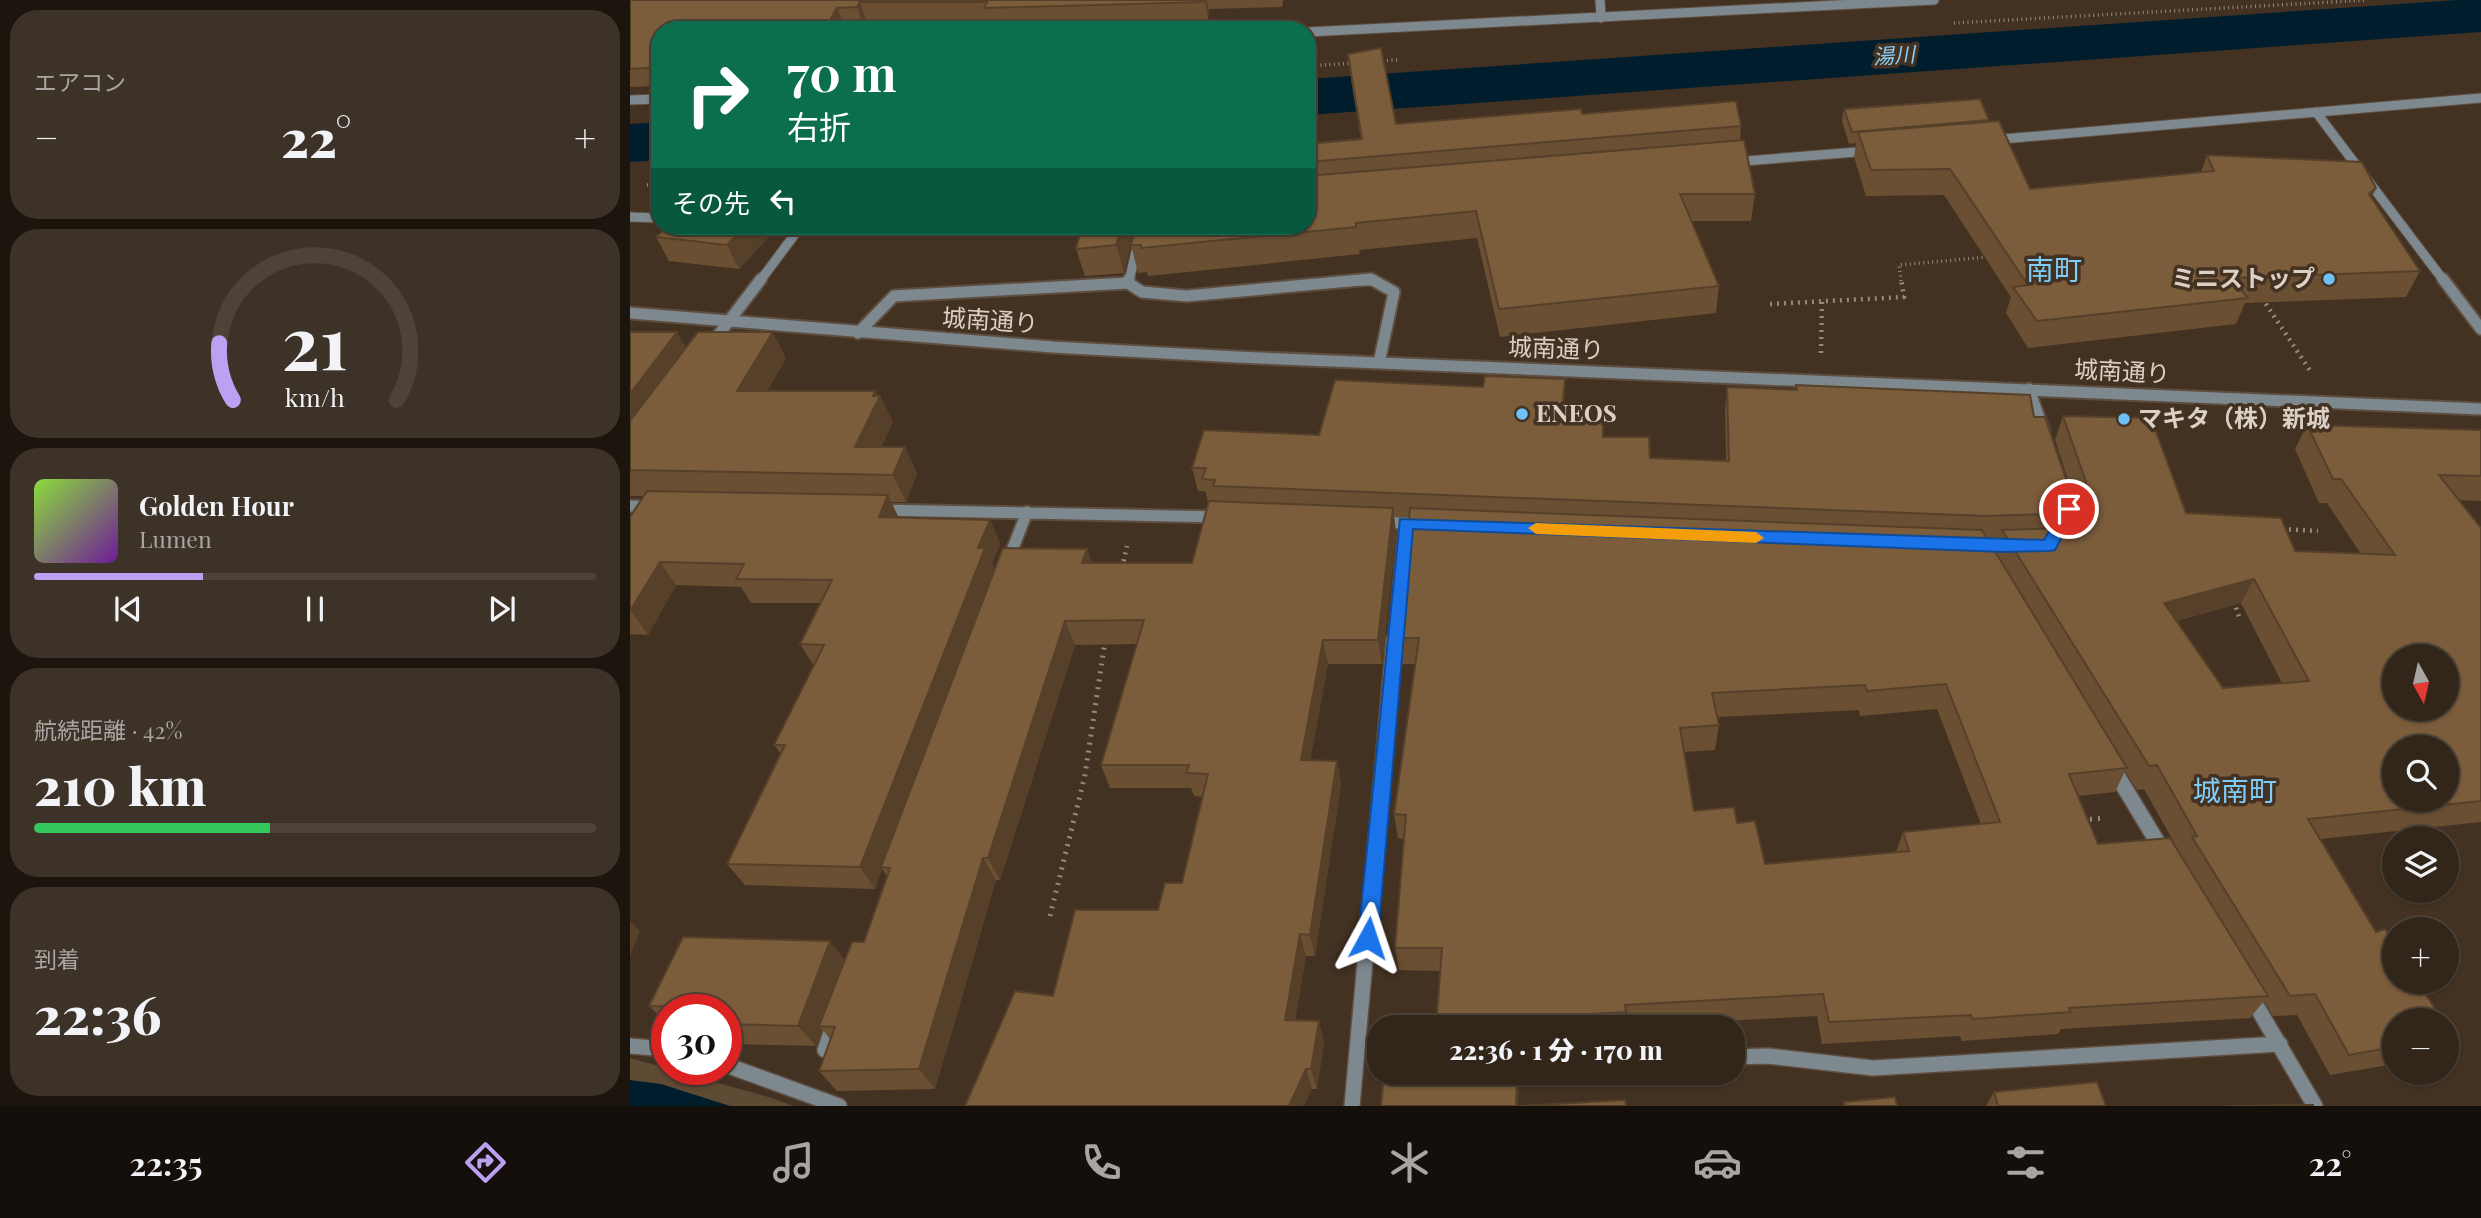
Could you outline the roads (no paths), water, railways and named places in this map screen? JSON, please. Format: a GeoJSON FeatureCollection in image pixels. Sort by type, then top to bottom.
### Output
{"type":"FeatureCollection","features":[{"type":"Feature","properties":{"kind":"street"},"geometry":{"type":"LineString","coordinates":[[1600,0],[1601,18]]}},
{"type":"Feature","properties":{"kind":"street"},"geometry":{"type":"LineString","coordinates":[[1316,32],[1934,0]]}},
{"type":"Feature","properties":{"kind":"street"},"geometry":{"type":"LineString","coordinates":[[1973,142],[2481,98]]}},
{"type":"Feature","properties":{"kind":"street"},"geometry":{"type":"LineString","coordinates":[[630,100],[651,99]]}},
{"type":"Feature","properties":{"kind":"street"},"geometry":{"type":"LineString","coordinates":[[2316,112],[2481,329]]}},
{"type":"Feature","properties":{"kind":"street"},"geometry":{"type":"LineString","coordinates":[[1726,163],[1877,150]]}},
{"type":"Feature","properties":{"kind":"street"},"geometry":{"type":"LineString","coordinates":[[630,218],[651,218]]}},
{"type":"Feature","properties":{"kind":"street"},"geometry":{"type":"LineString","coordinates":[[701,358],[794,235]]}},
{"type":"Feature","properties":{"kind":"street"},"geometry":{"type":"LineString","coordinates":[[1128,283],[1140,235]]}},
{"type":"Feature","properties":{"kind":"street"},"geometry":{"type":"LineString","coordinates":[[858,333],[894,296],[1128,283],[1142,292],[1187,296],[1371,279],[1394,292],[1379,363]]}},
{"type":"Feature","properties":{"kind":"street","name":"城南通り"},"geometry":{"type":"LineString","coordinates":[[630,313],[1052,347],[2481,409]]}},
{"type":"Feature","properties":{"kind":"street"},"geometry":{"type":"LineString","coordinates":[[2029,389],[2049,448]]}},
{"type":"Feature","properties":{"kind":"street"},"geometry":{"type":"LineString","coordinates":[[2035,546],[2049,545],[2069,509],[2057,473]]}},
{"type":"Feature","properties":{"kind":"street"},"geometry":{"type":"LineString","coordinates":[[630,506],[671,507]]}},
{"type":"Feature","properties":{"kind":"street"},"geometry":{"type":"LineString","coordinates":[[863,509],[1230,517]]}},
{"type":"Feature","properties":{"kind":"street"},"geometry":{"type":"LineString","coordinates":[[1003,576],[1027,512]]}},
{"type":"Feature","properties":{"kind":"street"},"geometry":{"type":"LineString","coordinates":[[1365,522],[1433,524]]}},
{"type":"Feature","properties":{"kind":"street"},"geometry":{"type":"LineString","coordinates":[[1352,1106],[1405,523]]}},
{"type":"Feature","properties":{"kind":"street"},"geometry":{"type":"LineString","coordinates":[[2106,756],[2175,872]]}},
{"type":"Feature","properties":{"kind":"street"},"geometry":{"type":"LineString","coordinates":[[2245,987],[2315,1106]]}},
{"type":"Feature","properties":{"kind":"street"},"geometry":{"type":"LineString","coordinates":[[825,1050],[839,1011]]}},
{"type":"Feature","properties":{"kind":"street"},"geometry":{"type":"LineString","coordinates":[[1745,1057],[1768,1056],[1873,1068],[2280,1044]]}},
{"type":"Feature","properties":{"kind":"street"},"geometry":{"type":"LineString","coordinates":[[630,1046],[651,1048]]}},
{"type":"Feature","properties":{"kind":"street"},"geometry":{"type":"LineString","coordinates":[[742,1071],[839,1106]]}},
{"type":"Feature","properties":{"kind":"water"},"geometry":{"type":"Polygon","coordinates":[[[630,1080],[664,1085],[730,1106],[630,1106],[630,1080]]]}},
{"type":"Feature","properties":{"kind":"waterway","name":"湯川"},"geometry":{"type":"LineString","coordinates":[[1316,96],[2481,15]]}},
{"type":"Feature","properties":{"kind":"waterway","name":"湯川"},"geometry":{"type":"LineString","coordinates":[[630,143],[651,142]]}},
{"type":"Feature","properties":{"kind":"place","name":"ミニストップ"},"geometry":{"type":"Point","coordinates":[2329,279]}},
{"type":"Feature","properties":{"kind":"place","name":"ENEOS"},"geometry":{"type":"Point","coordinates":[1522,414]}},
{"type":"Feature","properties":{"kind":"place","name":"マキタ（株）新城"},"geometry":{"type":"Point","coordinates":[2124,419]}},
{"type":"Feature","properties":{"kind":"district","name":"南町"},"geometry":{"type":"Point","coordinates":[2054,270]}},
{"type":"Feature","properties":{"kind":"district","name":"城南町"},"geometry":{"type":"Point","coordinates":[2235,791]}}]}
